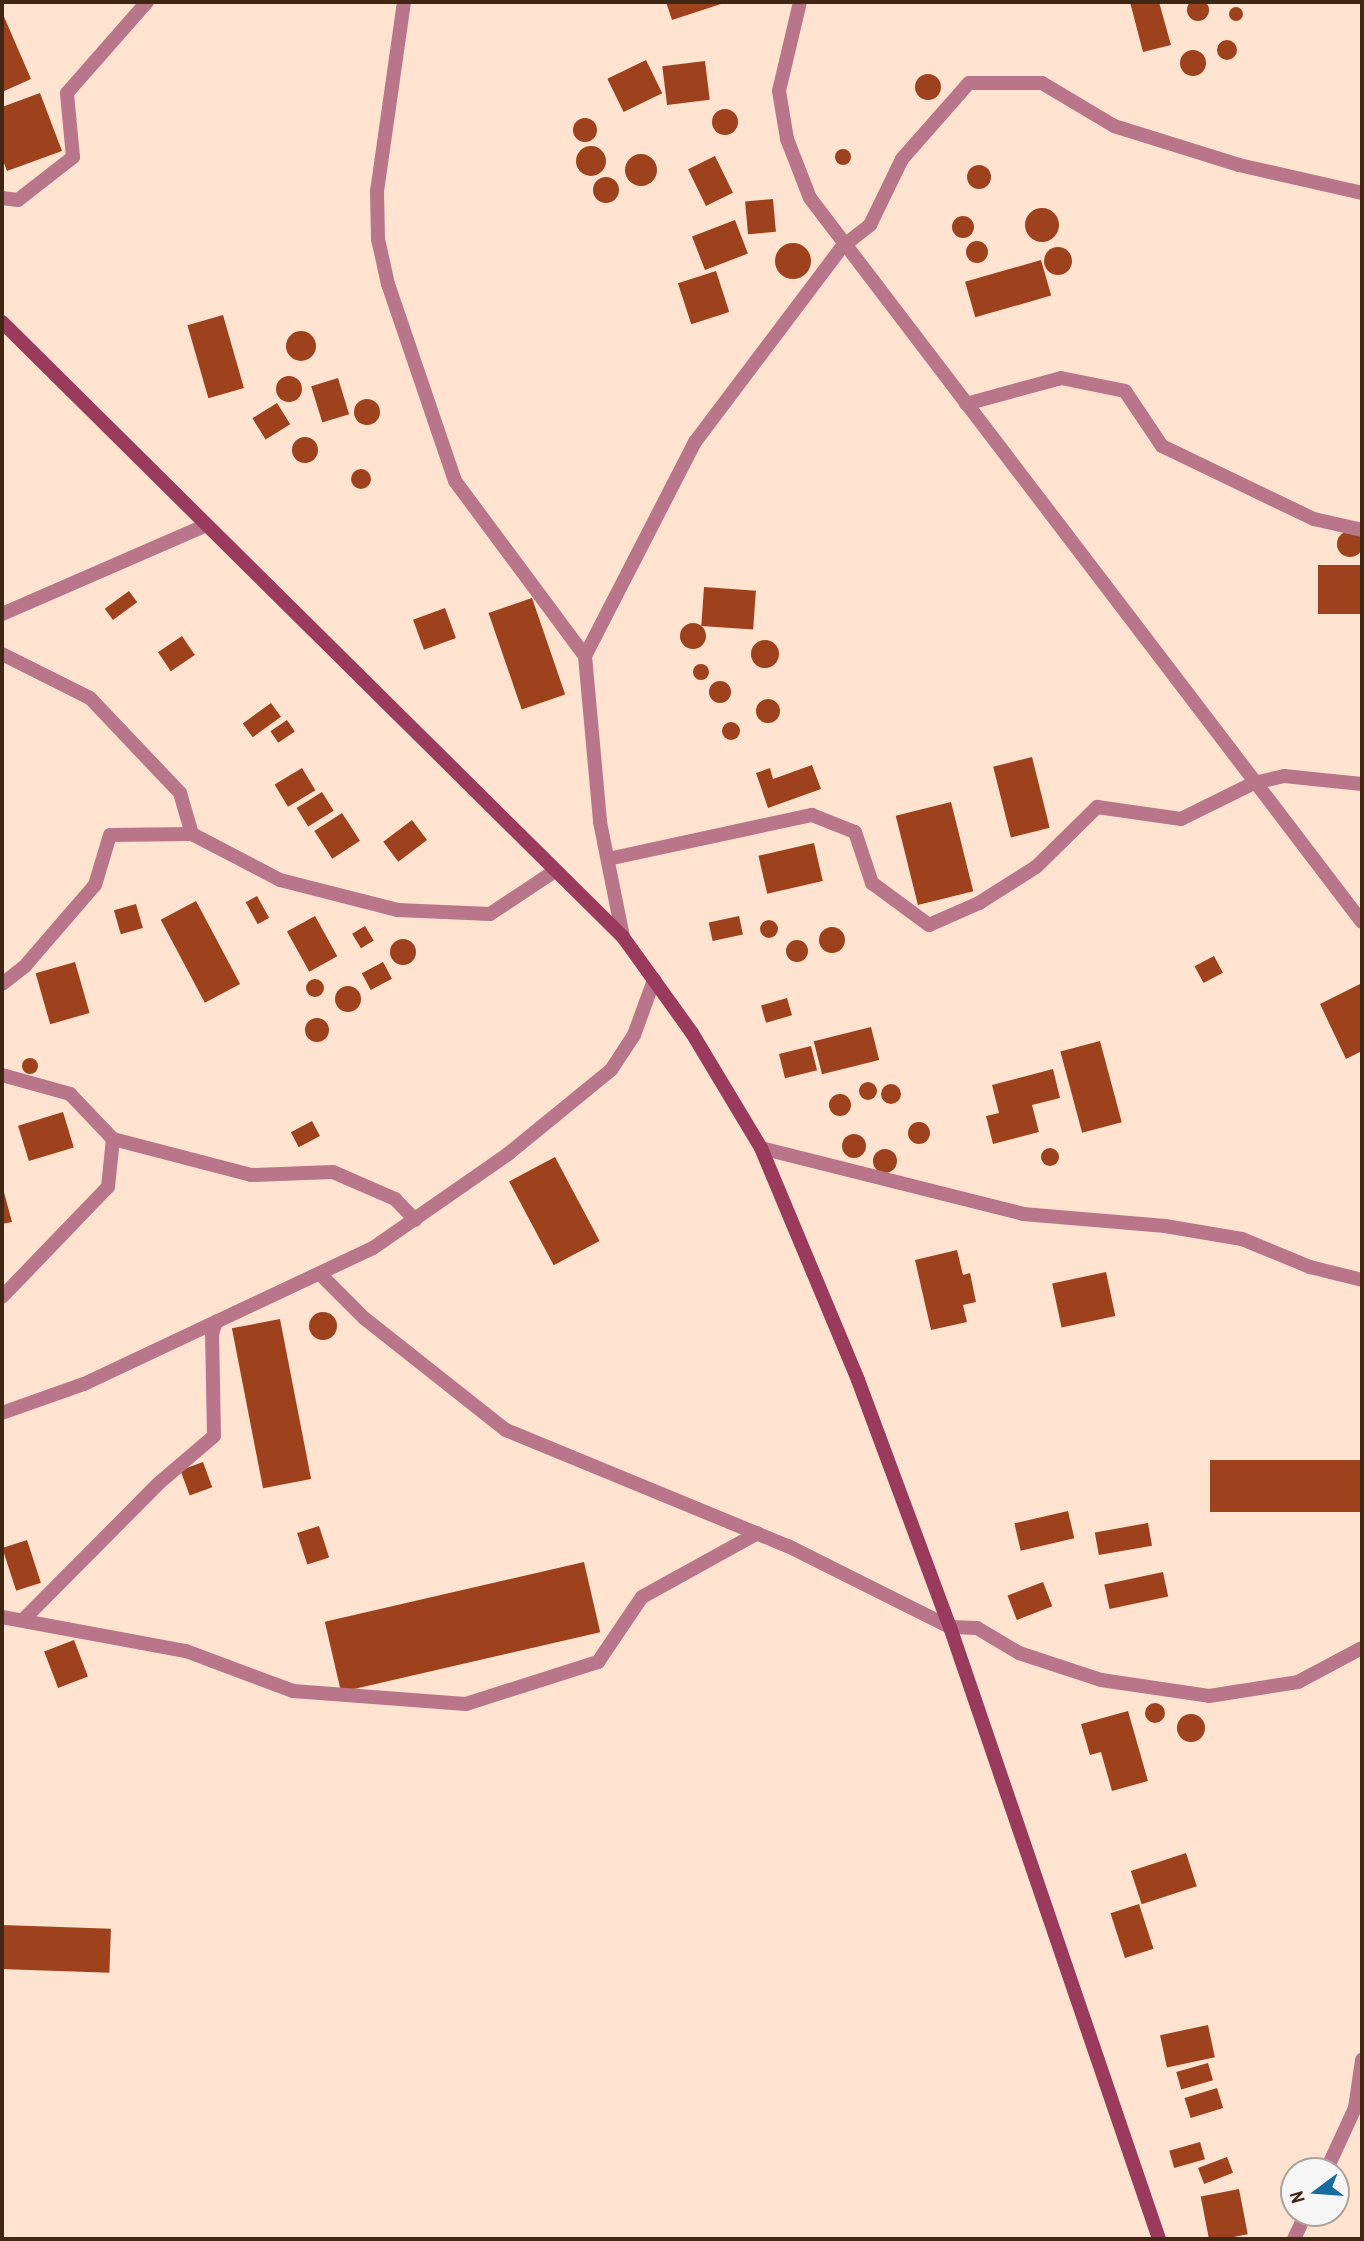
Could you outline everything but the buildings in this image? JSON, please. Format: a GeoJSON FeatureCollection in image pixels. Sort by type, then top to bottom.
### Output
{"type":"FeatureCollection","features":[{"type":"Feature","properties":{"kind":"street"},"geometry":{"type":"LineString","coordinates":[[2,198],[18,200],[73,157],[67,93],[147,2]]}},
{"type":"Feature","properties":{"kind":"street"},"geometry":{"type":"LineString","coordinates":[[404,2],[377,191],[378,239],[388,284],[455,481],[585,656],[608,859],[623,937]]}},
{"type":"Feature","properties":{"kind":"street"},"geometry":{"type":"LineString","coordinates":[[800,2],[779,91],[787,139],[810,198],[842,247],[966,404],[1362,922]]}},
{"type":"Feature","properties":{"kind":"street"},"geometry":{"type":"LineString","coordinates":[[585,656],[695,442],[842,247],[870,225],[902,159],[969,83],[1042,83],[1114,126],[1239,165],[1362,193]]}},
{"type":"Feature","properties":{"kind":"street"},"geometry":{"type":"LineString","coordinates":[[2,322],[204,526],[623,937],[654,980],[761,1148],[858,1380],[950,1627],[1159,2239]]}},
{"type":"Feature","properties":{"kind":"street"},"geometry":{"type":"LineString","coordinates":[[966,404],[1061,378],[1125,391],[1162,446],[1314,519],[1362,530]]}},
{"type":"Feature","properties":{"kind":"street"},"geometry":{"type":"LineString","coordinates":[[2,614],[204,526]]}},
{"type":"Feature","properties":{"kind":"street"},"geometry":{"type":"LineString","coordinates":[[2,654],[90,698],[180,793],[192,834]]}},
{"type":"Feature","properties":{"kind":"street"},"geometry":{"type":"LineString","coordinates":[[608,859],[812,815],[855,832],[872,883],[929,926],[979,903],[1036,867],[1097,807],[1181,819],[1254,783],[1284,776],[1362,784]]}},
{"type":"Feature","properties":{"kind":"street"},"geometry":{"type":"LineString","coordinates":[[2,985],[26,967],[95,885],[110,835],[192,834],[280,880],[398,909],[490,914],[555,870]]}},
{"type":"Feature","properties":{"kind":"street"},"geometry":{"type":"LineString","coordinates":[[2,1413],[84,1384],[373,1248],[508,1154],[611,1070],[634,1035],[654,980]]}},
{"type":"Feature","properties":{"kind":"street"},"geometry":{"type":"LineString","coordinates":[[2,1075],[70,1094],[113,1139],[251,1175],[333,1172],[395,1199],[415,1220]]}},
{"type":"Feature","properties":{"kind":"street"},"geometry":{"type":"LineString","coordinates":[[2,1297],[108,1187],[113,1139]]}},
{"type":"Feature","properties":{"kind":"street"},"geometry":{"type":"LineString","coordinates":[[761,1148],[1023,1213],[1230,1236],[1310,1267],[1362,1280]]}},
{"type":"Feature","properties":{"kind":"street"},"geometry":{"type":"LineString","coordinates":[[320,1273],[364,1318],[506,1430],[758,1533],[950,1627],[977,1628],[1019,1653],[1101,1679],[1209,1696],[1297,1682],[1362,1648]]}},
{"type":"Feature","properties":{"kind":"street"},"geometry":{"type":"LineString","coordinates":[[23,1620],[159,1483],[214,1436],[212,1334],[216,1322]]}},
{"type":"Feature","properties":{"kind":"street"},"geometry":{"type":"LineString","coordinates":[[2,1617],[186,1651],[293,1691],[467,1704],[598,1662],[642,1597],[758,1533]]}},
{"type":"Feature","properties":{"kind":"street"},"geometry":{"type":"LineString","coordinates":[[1332,2157],[1355,2108],[1362,2060]]}}]}
